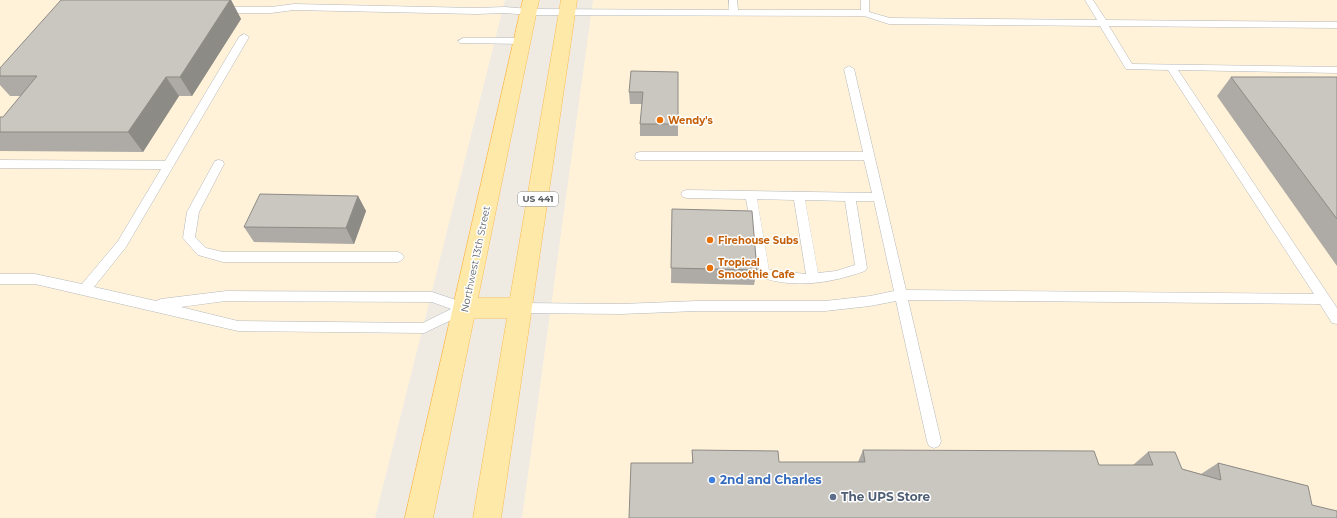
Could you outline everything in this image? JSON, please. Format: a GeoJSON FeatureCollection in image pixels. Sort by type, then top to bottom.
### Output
{"type":"FeatureCollection","features":[{"type":"Feature","properties":{"kind":"main road","name":"Northwest 13th Street"},"geometry":{"type":"LineString","coordinates":[[419,518],[530,6]]}},
{"type":"Feature","properties":{"kind":"main road","name":"US 441"},"geometry":{"type":"LineString","coordinates":[[487,518],[568,6]]}},
{"type":"Feature","properties":{"kind":"main road"},"geometry":{"type":"LineString","coordinates":[[464,308],[520,308]]}},
{"type":"Feature","properties":{"kind":"lane"},"geometry":{"type":"LineString","coordinates":[[733,0],[734,12]]}},
{"type":"Feature","properties":{"kind":"lane"},"geometry":{"type":"LineString","coordinates":[[866,0],[866,13]]}},
{"type":"Feature","properties":{"kind":"lane"},"geometry":{"type":"LineString","coordinates":[[1089,0],[1129,67],[1337,70]]}},
{"type":"Feature","properties":{"kind":"lane"},"geometry":{"type":"LineString","coordinates":[[209,10],[271,10],[294,7],[476,11],[505,10],[530,6],[568,6],[734,12],[866,13],[889,21],[1337,25]]}},
{"type":"Feature","properties":{"kind":"lane"},"geometry":{"type":"LineString","coordinates":[[85,290],[122,244],[244,38]]}},
{"type":"Feature","properties":{"kind":"lane"},"geometry":{"type":"LineString","coordinates":[[463,41],[522,41]]}},
{"type":"Feature","properties":{"kind":"lane"},"geometry":{"type":"LineString","coordinates":[[1171,67],[1337,319]]}},
{"type":"Feature","properties":{"kind":"lane"},"geometry":{"type":"LineString","coordinates":[[849,69],[934,441]]}},
{"type":"Feature","properties":{"kind":"lane"},"geometry":{"type":"LineString","coordinates":[[640,156],[869,156]]}},
{"type":"Feature","properties":{"kind":"lane"},"geometry":{"type":"LineString","coordinates":[[0,164],[169,165]]}},
{"type":"Feature","properties":{"kind":"lane"},"geometry":{"type":"LineString","coordinates":[[219,164],[193,212],[189,238],[202,252],[223,257],[398,258]]}},
{"type":"Feature","properties":{"kind":"lane"},"geometry":{"type":"LineString","coordinates":[[687,194],[878,197]]}},
{"type":"Feature","properties":{"kind":"lane"},"geometry":{"type":"LineString","coordinates":[[751,195],[764,274],[787,279],[813,279],[839,276],[861,268],[850,197]]}},
{"type":"Feature","properties":{"kind":"lane"},"geometry":{"type":"LineString","coordinates":[[799,196],[813,279]]}},
{"type":"Feature","properties":{"kind":"lane"},"geometry":{"type":"LineString","coordinates":[[0,279],[35,279],[238,326],[424,328],[464,308]]}},
{"type":"Feature","properties":{"kind":"lane"},"geometry":{"type":"LineString","coordinates":[[520,308],[825,306],[900,295],[1324,299]]}},
{"type":"Feature","properties":{"kind":"lane"},"geometry":{"type":"LineString","coordinates":[[152,305],[226,296],[432,297],[464,308]]}},
{"type":"Feature","properties":{"kind":"shaded area"},"geometry":{"type":"Polygon","coordinates":[[[0,0],[505,0],[375,518],[0,518],[0,0]]]}},
{"type":"Feature","properties":{"kind":"shaded area"},"geometry":{"type":"Polygon","coordinates":[[[593,0],[1337,0],[1337,518],[522,518],[593,0]]]}},
{"type":"Feature","properties":{"kind":"building"},"geometry":{"type":"Polygon","coordinates":[[[61,0],[230,0],[180,77],[166,77],[128,132],[0,132],[0,117],[3,117],[37,76],[0,76],[0,68],[61,0]]]}},
{"type":"Feature","properties":{"kind":"building","name":"Wendy's"},"geometry":{"type":"Polygon","coordinates":[[[631,71],[678,72],[678,124],[640,124],[643,92],[629,92],[631,71]]]}},
{"type":"Feature","properties":{"kind":"building"},"geometry":{"type":"Polygon","coordinates":[[[1231,77],[1337,77],[1337,219],[1231,77]]]}},
{"type":"Feature","properties":{"kind":"building"},"geometry":{"type":"Polygon","coordinates":[[[260,194],[358,196],[346,228],[244,227],[260,194]]]}},
{"type":"Feature","properties":{"kind":"building"},"geometry":{"type":"Polygon","coordinates":[[[672,209],[752,211],[757,270],[671,268],[672,209]]]}},
{"type":"Feature","properties":{"kind":"building"},"geometry":{"type":"Polygon","coordinates":[[[692,450],[778,451],[779,462],[865,462],[863,450],[1094,451],[1099,465],[1153,465],[1148,452],[1175,452],[1182,469],[1221,480],[1218,463],[1308,486],[1312,505],[1337,511],[1337,518],[629,518],[631,463],[693,463],[692,450]]]}},
{"type":"Feature","properties":{"kind":"place","name":"Wendy's"},"geometry":{"type":"Point","coordinates":[660,120]}},
{"type":"Feature","properties":{"kind":"place","name":"Firehouse Subs"},"geometry":{"type":"Point","coordinates":[710,240]}},
{"type":"Feature","properties":{"kind":"place","name":"Tropical Smoothie Cafe"},"geometry":{"type":"Point","coordinates":[710,268]}},
{"type":"Feature","properties":{"kind":"place","name":"2nd and Charles"},"geometry":{"type":"Point","coordinates":[712,480]}},
{"type":"Feature","properties":{"kind":"place","name":"The UPS Store"},"geometry":{"type":"Point","coordinates":[833,497]}}]}
